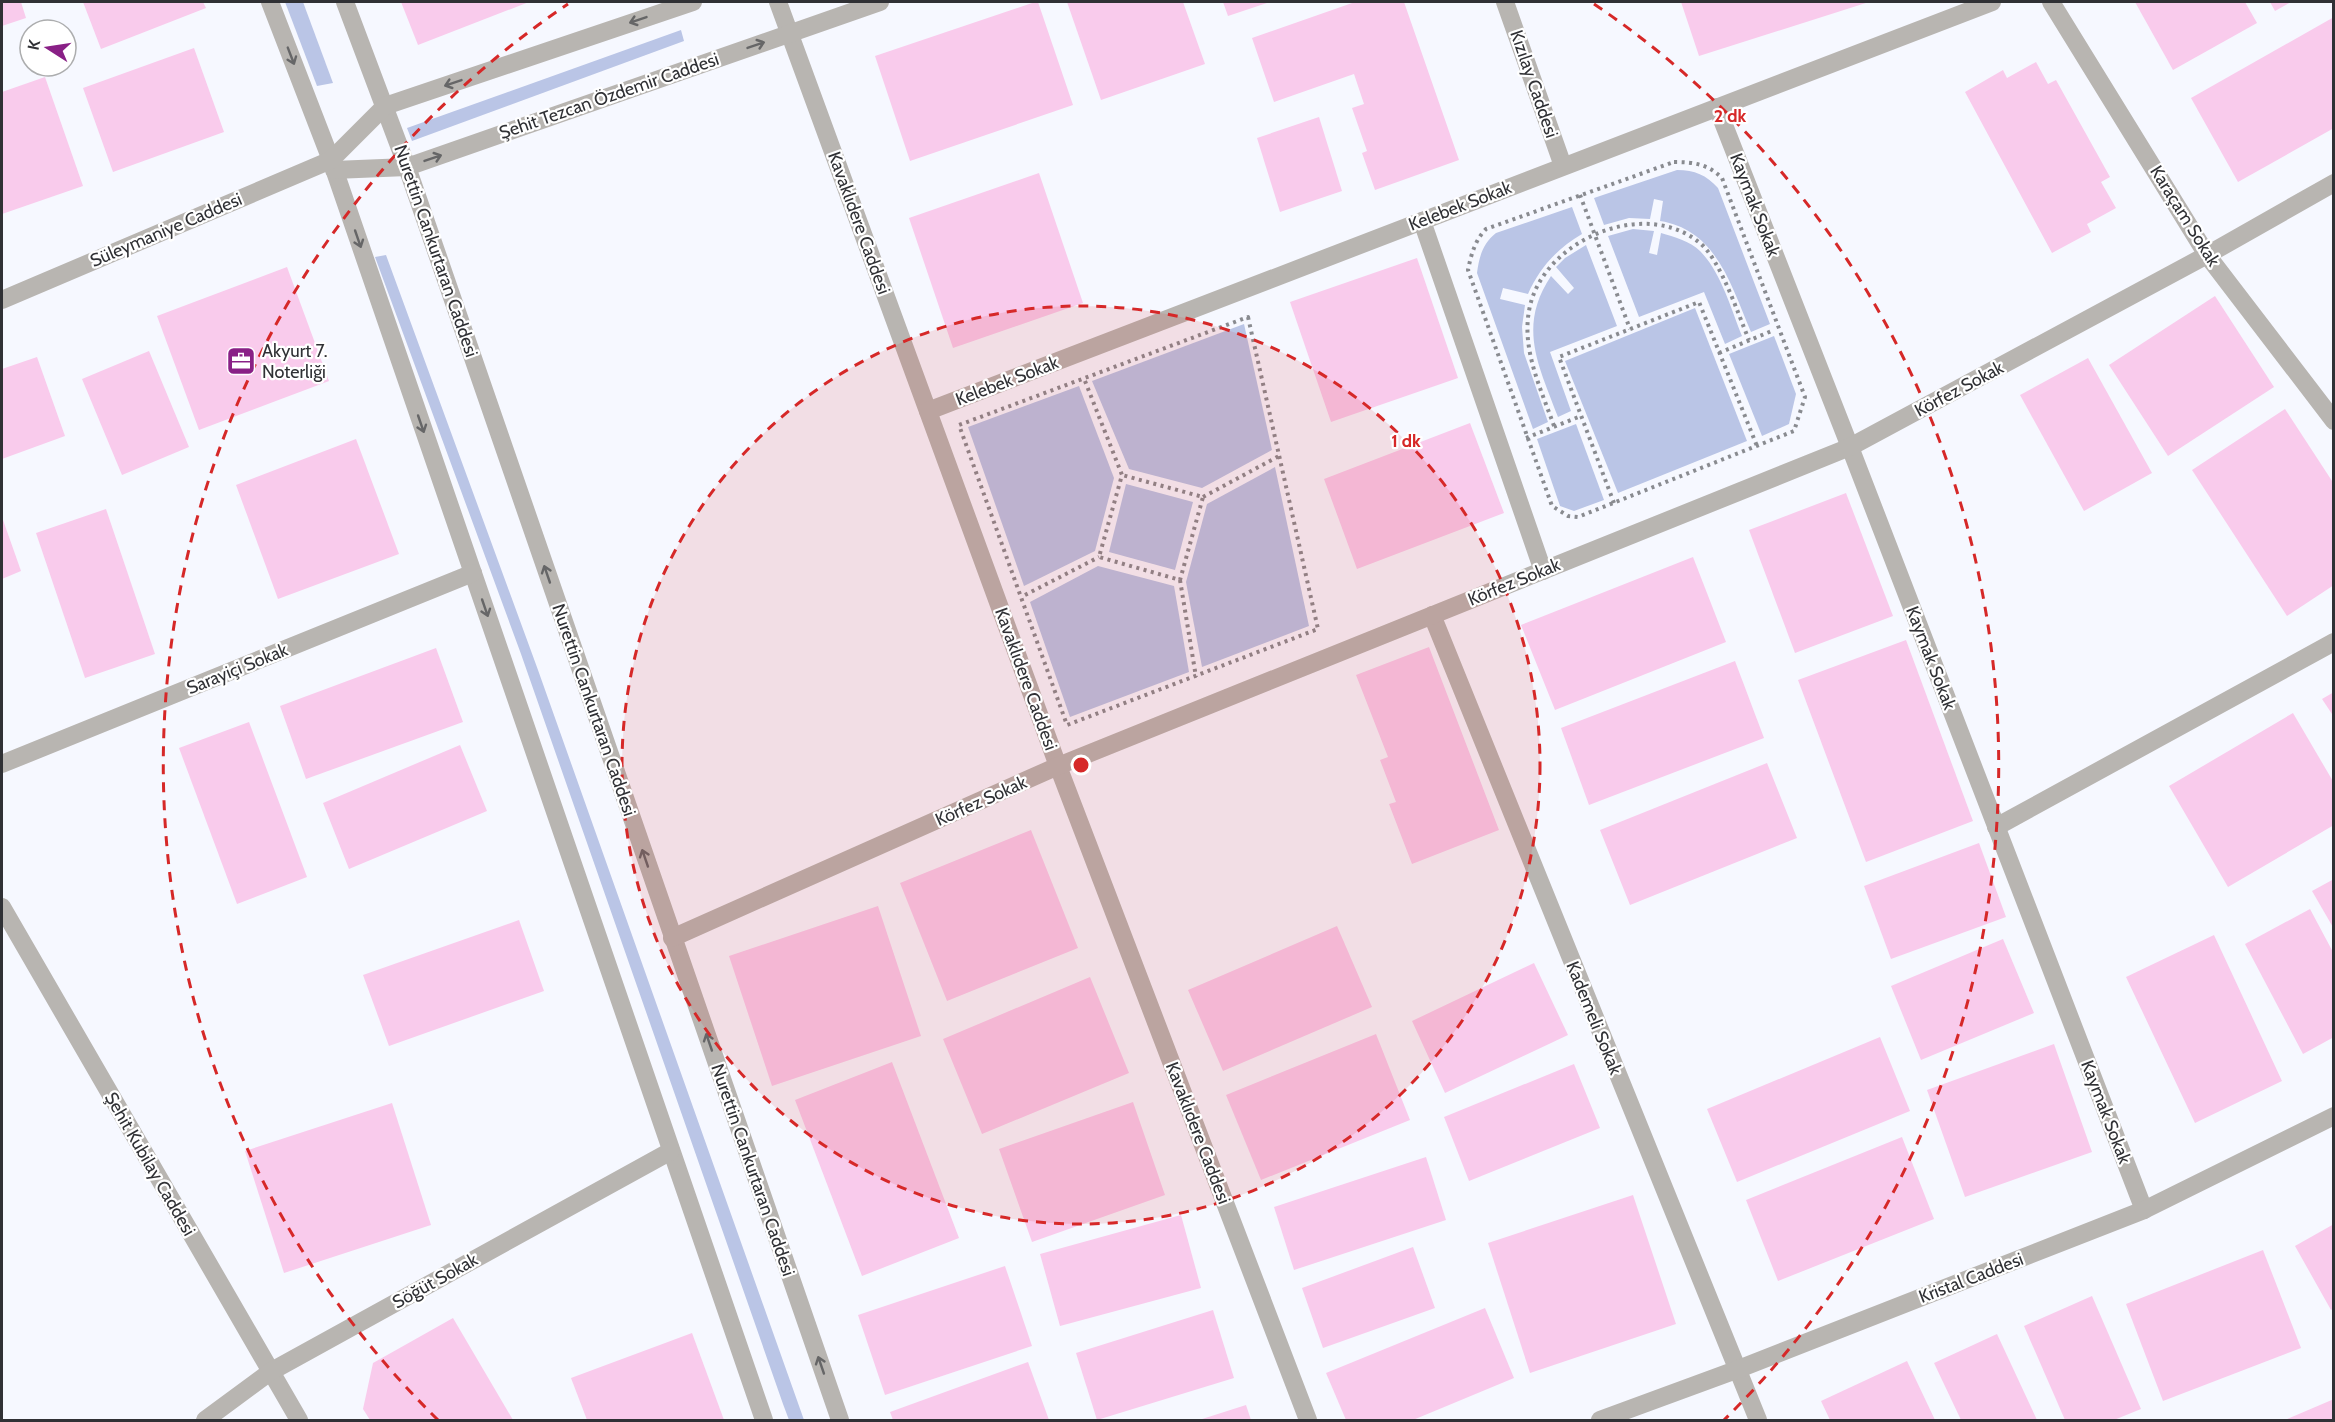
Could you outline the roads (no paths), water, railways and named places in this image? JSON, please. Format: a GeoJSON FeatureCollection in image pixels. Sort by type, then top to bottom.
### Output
{"type":"FeatureCollection","features":[{"type":"Feature","properties":{"kind":"street"},"geometry":{"type":"LineString","coordinates":[[270,2],[333,165],[764,1420]]}},
{"type":"Feature","properties":{"kind":"street","name":"Nurettin Cankurtaran Caddesi"},"geometry":{"type":"LineString","coordinates":[[345,2],[407,167],[840,1420]]}},
{"type":"Feature","properties":{"kind":"street"},"geometry":{"type":"LineString","coordinates":[[333,165],[385,106],[693,2]]}},
{"type":"Feature","properties":{"kind":"street","name":"Kavaklıdere Caddesi"},"geometry":{"type":"LineString","coordinates":[[778,2],[1058,766],[1308,1420]]}},
{"type":"Feature","properties":{"kind":"street","name":"Şehit Tezcan Özdemir Caddesi"},"geometry":{"type":"LineString","coordinates":[[333,165],[407,167],[880,2]]}},
{"type":"Feature","properties":{"kind":"street","name":"Kızılay Caddesi"},"geometry":{"type":"LineString","coordinates":[[1505,2],[1563,166]]}},
{"type":"Feature","properties":{"kind":"street","name":"Kelebek Sokak"},"geometry":{"type":"LineString","coordinates":[[928,411],[1992,2]]}},
{"type":"Feature","properties":{"kind":"street","name":"Karaçam Sokak"},"geometry":{"type":"LineString","coordinates":[[2051,2],[2207,255],[2334,421]]}},
{"type":"Feature","properties":{"kind":"street","name":"Kaymak Sokak"},"geometry":{"type":"LineString","coordinates":[[1717,107],[2144,1210]]}},
{"type":"Feature","properties":{"kind":"street","name":"Süleymaniye Caddesi"},"geometry":{"type":"LineString","coordinates":[[2,300],[333,165]]}},
{"type":"Feature","properties":{"kind":"street","name":"Körfez Sokak"},"geometry":{"type":"LineString","coordinates":[[672,938],[1058,766],[1850,447],[2207,255],[2334,183]]}},
{"type":"Feature","properties":{"kind":"street"},"geometry":{"type":"LineString","coordinates":[[1422,221],[1542,571]]}},
{"type":"Feature","properties":{"kind":"street","name":"Sarayiçi Sokak"},"geometry":{"type":"LineString","coordinates":[[2,764],[473,573]]}},
{"type":"Feature","properties":{"kind":"street","name":"Kademeli Sokak"},"geometry":{"type":"LineString","coordinates":[[1432,615],[1758,1420]]}},
{"type":"Feature","properties":{"kind":"street"},"geometry":{"type":"LineString","coordinates":[[1996,826],[2334,642]]}},
{"type":"Feature","properties":{"kind":"street","name":"Şehit Kubilay Caddesi"},"geometry":{"type":"LineString","coordinates":[[2,907],[299,1420]]}},
{"type":"Feature","properties":{"kind":"street","name":"Kristal Caddesi"},"geometry":{"type":"LineString","coordinates":[[1600,1420],[1736,1370],[2144,1210],[2334,1116]]}},
{"type":"Feature","properties":{"kind":"street","name":"Söğüt Sokak"},"geometry":{"type":"LineString","coordinates":[[205,1420],[270,1372],[671,1151]]}},
{"type":"Feature","properties":{"kind":"place","name":"Akyurt 7. Noterliği"},"geometry":{"type":"Point","coordinates":[241,361]}}]}
